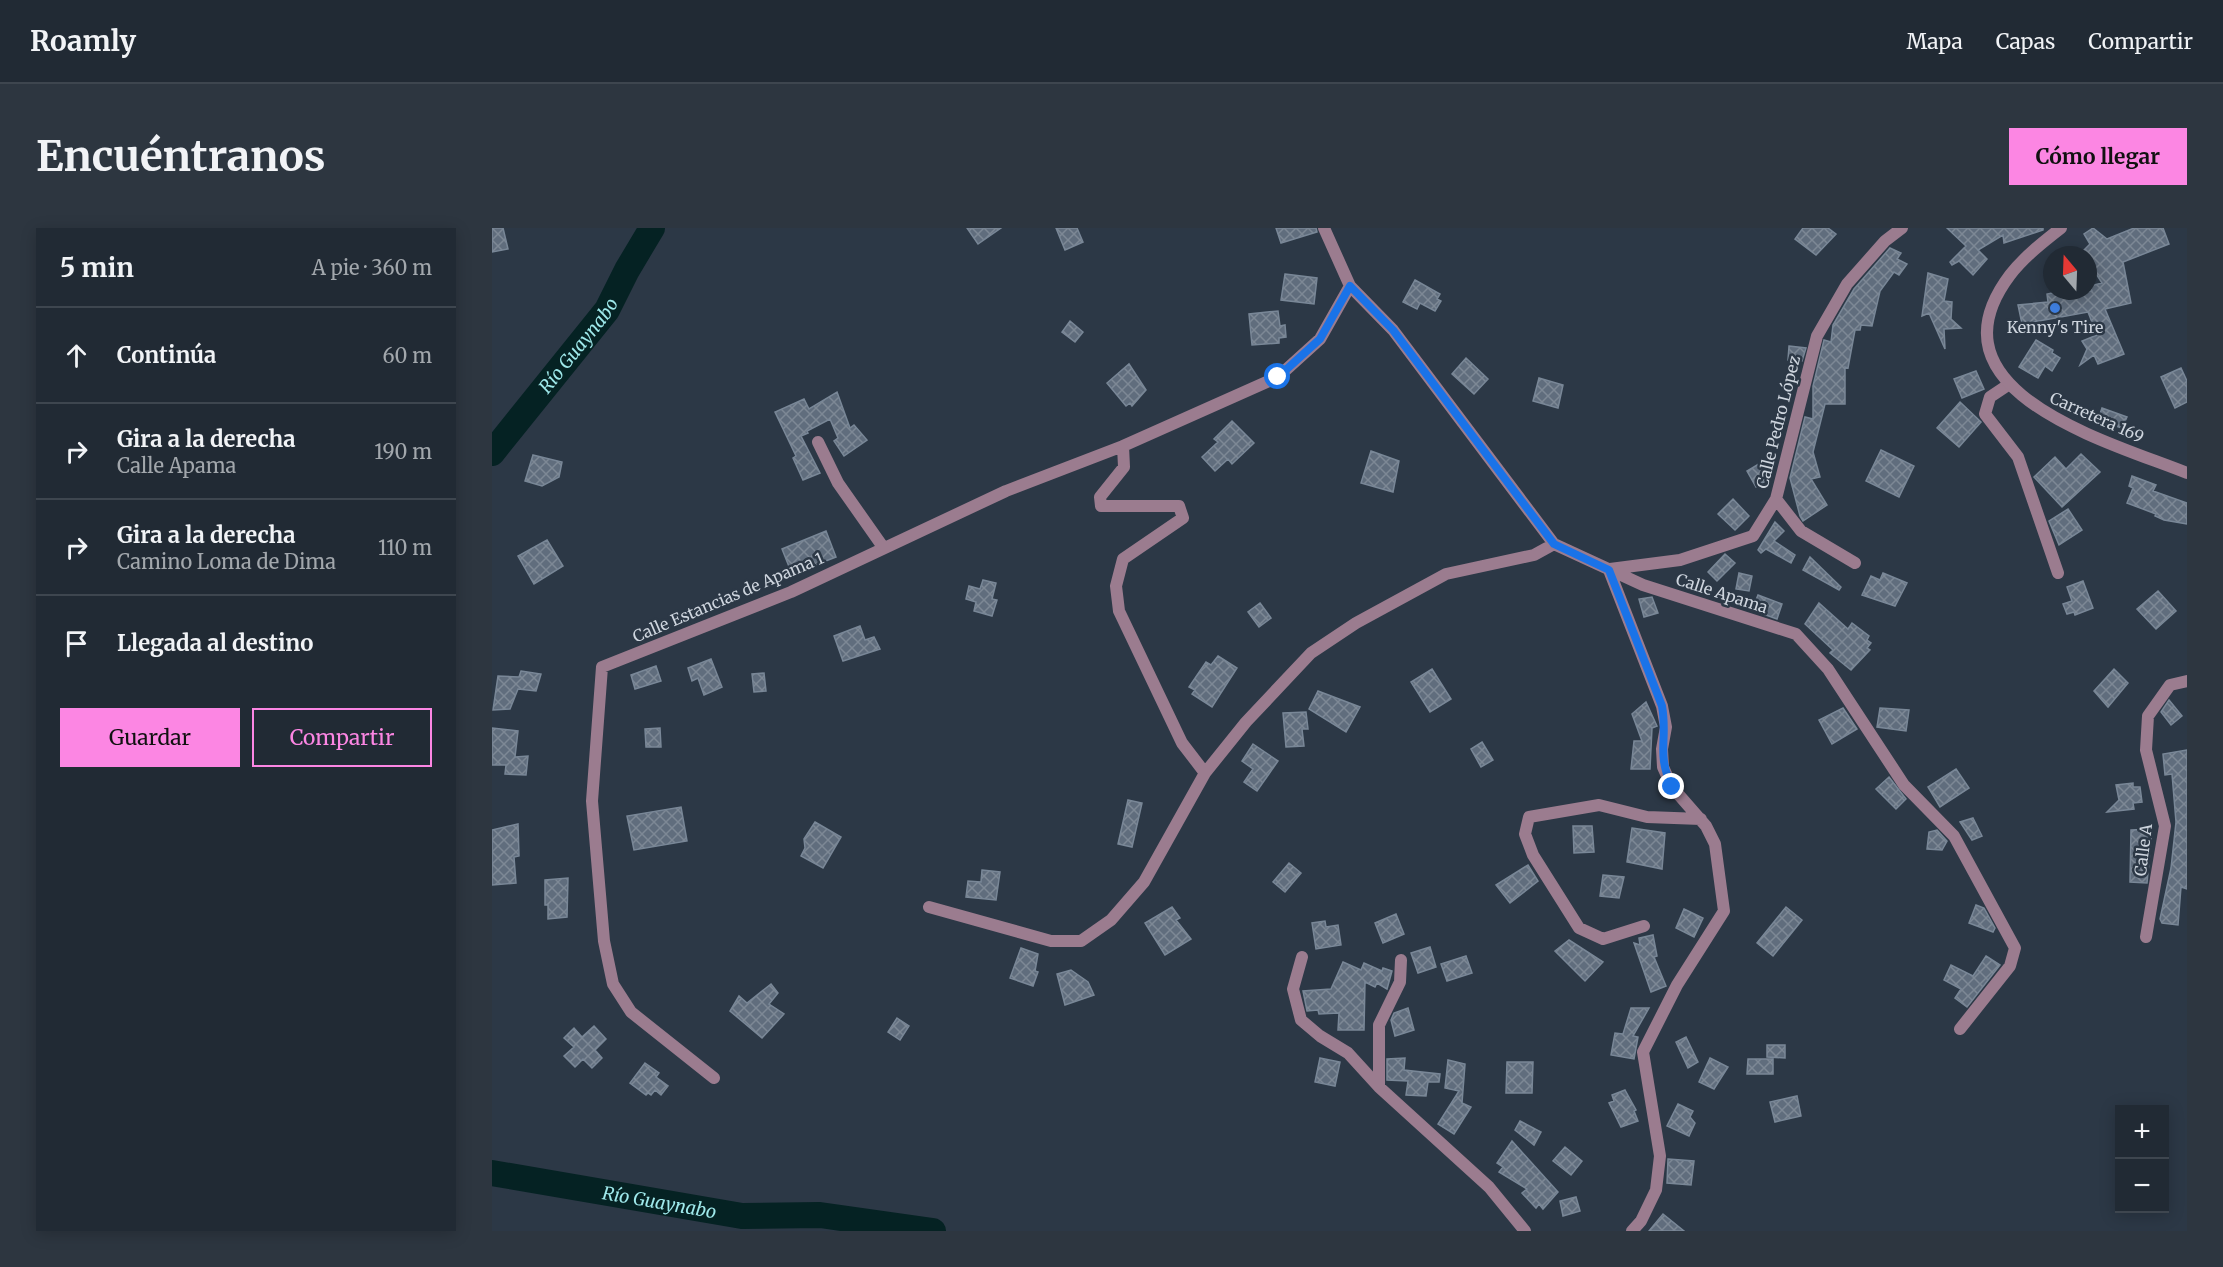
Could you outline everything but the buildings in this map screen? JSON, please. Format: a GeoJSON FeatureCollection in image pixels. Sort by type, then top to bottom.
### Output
{"type":"FeatureCollection","features":[{"type":"Feature","properties":{"kind":"street","name":"Calle Apama"},"geometry":{"type":"LineString","coordinates":[[1324,228],[1350,286],[1393,330],[1554,544],[1643,585],[1796,634],[1828,669],[1905,785],[1954,836],[2015,948],[2010,966],[1960,1029]]}},
{"type":"Feature","properties":{"kind":"street","name":"Calle Pedro López"},"geometry":{"type":"LineString","coordinates":[[1609,570],[1680,560],[1753,536],[1776,499],[1817,336],[1847,284],[1885,241],[1902,228]]}},
{"type":"Feature","properties":{"kind":"street","name":"Carretera 169"},"geometry":{"type":"LineString","coordinates":[[2061,228],[2010,275],[1996,298],[1988,326],[1990,348],[1998,372],[2008,385],[2042,411],[2187,473]]}},
{"type":"Feature","properties":{"kind":"street","name":"Calle Estancias de Apama 1"},"geometry":{"type":"LineString","coordinates":[[714,1078],[631,1012],[614,984],[604,941],[592,801],[602,667],[791,592],[1006,491],[1123,446],[1278,377],[1320,339],[1350,286]]}},
{"type":"Feature","properties":{"kind":"street"},"geometry":{"type":"LineString","coordinates":[[2008,385],[1990,396],[1985,414],[2018,457],[2058,573]]}},
{"type":"Feature","properties":{"kind":"street"},"geometry":{"type":"LineString","coordinates":[[818,442],[838,483],[883,547]]}},
{"type":"Feature","properties":{"kind":"street"},"geometry":{"type":"LineString","coordinates":[[1123,446],[1124,467],[1101,497],[1101,506],[1179,506],[1183,518],[1123,559],[1116,586],[1119,612],[1182,743],[1205,773]]}},
{"type":"Feature","properties":{"kind":"street"},"geometry":{"type":"LineString","coordinates":[[1776,499],[1800,531],[1855,563]]}},
{"type":"Feature","properties":{"kind":"street"},"geometry":{"type":"LineString","coordinates":[[929,907],[1052,941],[1081,940],[1111,920],[1144,882],[1205,773],[1245,722],[1311,654],[1356,623],[1446,574],[1534,555],[1554,544]]}},
{"type":"Feature","properties":{"kind":"street"},"geometry":{"type":"LineString","coordinates":[[1609,570],[1662,706],[1666,726],[1662,749],[1663,767],[1672,787],[1701,819],[1715,844],[1724,911],[1677,985],[1643,1052],[1660,1156],[1656,1190],[1641,1221],[1632,1231]]}},
{"type":"Feature","properties":{"kind":"street","name":"Calle A"},"geometry":{"type":"LineString","coordinates":[[2146,937],[2165,826],[2146,750],[2148,716],[2170,685],[2187,681]]}},
{"type":"Feature","properties":{"kind":"street"},"geometry":{"type":"LineString","coordinates":[[1644,926],[1603,939],[1579,928],[1533,855],[1525,834],[1529,817],[1599,805],[1647,817],[1701,819]]}},
{"type":"Feature","properties":{"kind":"street"},"geometry":{"type":"LineString","coordinates":[[1302,957],[1293,989],[1301,1020],[1320,1036],[1348,1053],[1379,1087],[1489,1186],[1525,1231]]}},
{"type":"Feature","properties":{"kind":"street"},"geometry":{"type":"LineString","coordinates":[[1379,1087],[1379,1025],[1400,982],[1401,960]]}},
{"type":"Feature","properties":{"kind":"waterway","name":"Río Guaynabo"},"geometry":{"type":"LineString","coordinates":[[492,453],[607,310],[652,228]]}},
{"type":"Feature","properties":{"kind":"waterway","name":"Río Guaynabo"},"geometry":{"type":"LineString","coordinates":[[492,1173],[742,1216],[820,1215],[933,1231]]}},
{"type":"Feature","properties":{"kind":"place","name":"Kenny's Tire"},"geometry":{"type":"Point","coordinates":[2055,308]}},
{"type":"Feature","properties":{"kind":"route"},"geometry":{"type":"LineString","coordinates":[[1278,377],[1320,339],[1350,286],[1393,330],[1554,544],[1609,570],[1662,706],[1666,726],[1662,749],[1663,767],[1672,787]]}}]}
